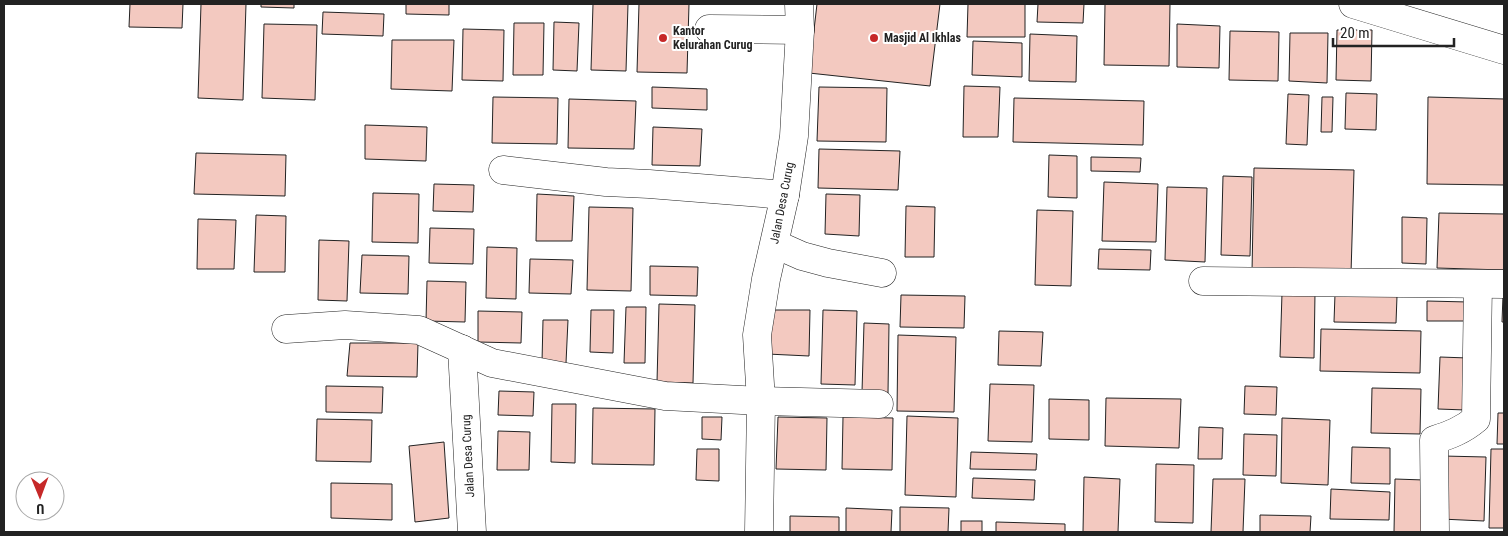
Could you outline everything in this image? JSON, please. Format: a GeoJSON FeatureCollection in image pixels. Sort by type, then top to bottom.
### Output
{"type":"FeatureCollection","features":[{"type":"Feature","properties":{"kind":"street"},"geometry":{"type":"LineString","coordinates":[[1354,4],[1504,50]]}},
{"type":"Feature","properties":{"kind":"street"},"geometry":{"type":"LineString","coordinates":[[709,29],[799,17]]}},
{"type":"Feature","properties":{"kind":"street","name":"Jalan Desa Curug"},"geometry":{"type":"LineString","coordinates":[[760,532],[761,401],[758,334],[766,279],[785,195],[794,136],[799,17]]}},
{"type":"Feature","properties":{"kind":"street"},"geometry":{"type":"LineString","coordinates":[[503,170],[606,182],[785,195]]}},
{"type":"Feature","properties":{"kind":"street"},"geometry":{"type":"LineString","coordinates":[[775,244],[811,258],[882,273]]}},
{"type":"Feature","properties":{"kind":"street"},"geometry":{"type":"LineString","coordinates":[[1203,280],[1491,284],[1476,419],[1467,427],[1454,434],[1434,440],[1435,532]]}},
{"type":"Feature","properties":{"kind":"street"},"geometry":{"type":"LineString","coordinates":[[286,329],[345,325],[419,330],[492,363],[665,396],[879,404]]}},
{"type":"Feature","properties":{"kind":"street","name":"Jalan Desa Curug"},"geometry":{"type":"LineString","coordinates":[[462,349],[472,532]]}},
{"type":"Feature","properties":{"kind":"building"},"geometry":{"type":"Polygon","coordinates":[[[130,4],[183,4],[182,28],[129,27],[130,4]]]}},
{"type":"Feature","properties":{"kind":"building"},"geometry":{"type":"Polygon","coordinates":[[[201,4],[246,4],[243,100],[198,98],[201,4]]]}},
{"type":"Feature","properties":{"kind":"building"},"geometry":{"type":"Polygon","coordinates":[[[261,4],[294,4],[294,8],[261,7],[261,4]]]}},
{"type":"Feature","properties":{"kind":"building"},"geometry":{"type":"Polygon","coordinates":[[[406,4],[449,4],[449,15],[406,14],[406,4]]]}},
{"type":"Feature","properties":{"kind":"building"},"geometry":{"type":"Polygon","coordinates":[[[593,4],[628,4],[626,71],[591,70],[593,4]]]}},
{"type":"Feature","properties":{"kind":"building","name":"Kantor Kelurahan Curug"},"geometry":{"type":"Polygon","coordinates":[[[639,4],[689,4],[687,73],[637,72],[639,4]]]}},
{"type":"Feature","properties":{"kind":"building","name":"Masjid Al Ikhlas"},"geometry":{"type":"Polygon","coordinates":[[[817,4],[940,4],[930,86],[809,73],[817,4]]]}},
{"type":"Feature","properties":{"kind":"building"},"geometry":{"type":"Polygon","coordinates":[[[968,4],[1025,4],[1025,37],[967,37],[968,4]]]}},
{"type":"Feature","properties":{"kind":"building"},"geometry":{"type":"Polygon","coordinates":[[[1038,4],[1084,4],[1083,23],[1037,22],[1038,4]]]}},
{"type":"Feature","properties":{"kind":"building"},"geometry":{"type":"Polygon","coordinates":[[[1105,4],[1170,4],[1169,66],[1104,65],[1105,4]]]}},
{"type":"Feature","properties":{"kind":"building"},"geometry":{"type":"Polygon","coordinates":[[[323,12],[384,14],[383,36],[322,34],[323,12]]]}},
{"type":"Feature","properties":{"kind":"building"},"geometry":{"type":"Polygon","coordinates":[[[554,22],[579,23],[577,71],[553,70],[554,22]]]}},
{"type":"Feature","properties":{"kind":"building"},"geometry":{"type":"Polygon","coordinates":[[[514,23],[544,23],[543,75],[513,75],[514,23]]]}},
{"type":"Feature","properties":{"kind":"building"},"geometry":{"type":"Polygon","coordinates":[[[264,24],[317,25],[315,100],[262,98],[264,24]]]}},
{"type":"Feature","properties":{"kind":"building"},"geometry":{"type":"Polygon","coordinates":[[[1177,24],[1220,26],[1219,68],[1177,67],[1177,24]]]}},
{"type":"Feature","properties":{"kind":"building"},"geometry":{"type":"Polygon","coordinates":[[[463,29],[504,30],[503,81],[462,80],[463,29]]]}},
{"type":"Feature","properties":{"kind":"building"},"geometry":{"type":"Polygon","coordinates":[[[1337,30],[1372,30],[1371,81],[1336,80],[1337,30]]]}},
{"type":"Feature","properties":{"kind":"building"},"geometry":{"type":"Polygon","coordinates":[[[1230,31],[1279,32],[1278,81],[1229,80],[1230,31]]]}},
{"type":"Feature","properties":{"kind":"building"},"geometry":{"type":"Polygon","coordinates":[[[1290,33],[1328,33],[1327,83],[1289,81],[1290,33]]]}},
{"type":"Feature","properties":{"kind":"building"},"geometry":{"type":"Polygon","coordinates":[[[1030,34],[1077,36],[1076,82],[1029,81],[1030,34]]]}},
{"type":"Feature","properties":{"kind":"building"},"geometry":{"type":"Polygon","coordinates":[[[392,40],[454,40],[452,91],[391,89],[392,40]]]}},
{"type":"Feature","properties":{"kind":"building"},"geometry":{"type":"Polygon","coordinates":[[[973,41],[1022,43],[1022,77],[972,75],[973,41]]]}},
{"type":"Feature","properties":{"kind":"building"},"geometry":{"type":"Polygon","coordinates":[[[964,86],[1000,87],[998,137],[963,137],[964,86]]]}},
{"type":"Feature","properties":{"kind":"building"},"geometry":{"type":"Polygon","coordinates":[[[652,87],[707,89],[707,110],[652,108],[652,87]]]}},
{"type":"Feature","properties":{"kind":"building"},"geometry":{"type":"Polygon","coordinates":[[[819,87],[887,88],[886,142],[817,141],[819,87]]]}},
{"type":"Feature","properties":{"kind":"building"},"geometry":{"type":"Polygon","coordinates":[[[1346,93],[1377,94],[1376,130],[1345,129],[1346,93]]]}},
{"type":"Feature","properties":{"kind":"building"},"geometry":{"type":"Polygon","coordinates":[[[1288,94],[1309,95],[1307,145],[1286,144],[1288,94]]]}},
{"type":"Feature","properties":{"kind":"building"},"geometry":{"type":"Polygon","coordinates":[[[493,97],[558,98],[557,144],[492,143],[493,97]]]}},
{"type":"Feature","properties":{"kind":"building"},"geometry":{"type":"Polygon","coordinates":[[[1322,97],[1333,97],[1332,132],[1321,132],[1322,97]]]}},
{"type":"Feature","properties":{"kind":"building"},"geometry":{"type":"Polygon","coordinates":[[[1428,97],[1504,99],[1504,185],[1427,184],[1428,97]]]}},
{"type":"Feature","properties":{"kind":"building"},"geometry":{"type":"Polygon","coordinates":[[[1014,98],[1144,101],[1143,145],[1013,142],[1014,98]]]}},
{"type":"Feature","properties":{"kind":"building"},"geometry":{"type":"Polygon","coordinates":[[[569,99],[636,101],[634,149],[568,148],[569,99]]]}},
{"type":"Feature","properties":{"kind":"building"},"geometry":{"type":"Polygon","coordinates":[[[365,125],[427,127],[426,161],[365,159],[365,125]]]}},
{"type":"Feature","properties":{"kind":"building"},"geometry":{"type":"Polygon","coordinates":[[[653,127],[702,129],[700,166],[652,165],[653,127]]]}},
{"type":"Feature","properties":{"kind":"building"},"geometry":{"type":"Polygon","coordinates":[[[819,149],[900,151],[898,190],[818,188],[819,149]]]}},
{"type":"Feature","properties":{"kind":"building"},"geometry":{"type":"Polygon","coordinates":[[[196,153],[286,155],[285,196],[194,194],[196,153]]]}},
{"type":"Feature","properties":{"kind":"building"},"geometry":{"type":"Polygon","coordinates":[[[1049,155],[1077,156],[1077,198],[1048,197],[1049,155]]]}},
{"type":"Feature","properties":{"kind":"building"},"geometry":{"type":"Polygon","coordinates":[[[1091,157],[1141,158],[1140,172],[1091,171],[1091,157]]]}},
{"type":"Feature","properties":{"kind":"building"},"geometry":{"type":"Polygon","coordinates":[[[1254,168],[1354,170],[1351,274],[1252,272],[1254,168]]]}},
{"type":"Feature","properties":{"kind":"building"},"geometry":{"type":"Polygon","coordinates":[[[1223,176],[1252,177],[1250,256],[1221,255],[1223,176]]]}},
{"type":"Feature","properties":{"kind":"building"},"geometry":{"type":"Polygon","coordinates":[[[1104,182],[1158,184],[1156,242],[1102,241],[1104,182]]]}},
{"type":"Feature","properties":{"kind":"building"},"geometry":{"type":"Polygon","coordinates":[[[434,184],[474,185],[473,212],[433,211],[434,184]]]}},
{"type":"Feature","properties":{"kind":"building"},"geometry":{"type":"Polygon","coordinates":[[[1167,187],[1207,188],[1205,262],[1165,260],[1167,187]]]}},
{"type":"Feature","properties":{"kind":"building"},"geometry":{"type":"Polygon","coordinates":[[[373,193],[419,194],[418,243],[372,242],[373,193]]]}},
{"type":"Feature","properties":{"kind":"building"},"geometry":{"type":"Polygon","coordinates":[[[537,194],[574,196],[572,241],[536,241],[537,194]]]}},
{"type":"Feature","properties":{"kind":"building"},"geometry":{"type":"Polygon","coordinates":[[[826,194],[860,195],[859,236],[825,234],[826,194]]]}},
{"type":"Feature","properties":{"kind":"building"},"geometry":{"type":"Polygon","coordinates":[[[906,206],[935,207],[934,257],[905,257],[906,206]]]}},
{"type":"Feature","properties":{"kind":"building"},"geometry":{"type":"Polygon","coordinates":[[[589,207],[633,208],[631,291],[587,290],[589,207]]]}},
{"type":"Feature","properties":{"kind":"building"},"geometry":{"type":"Polygon","coordinates":[[[1037,210],[1073,211],[1071,286],[1035,285],[1037,210]]]}},
{"type":"Feature","properties":{"kind":"building"},"geometry":{"type":"Polygon","coordinates":[[[1439,213],[1504,214],[1504,270],[1437,268],[1439,213]]]}},
{"type":"Feature","properties":{"kind":"building"},"geometry":{"type":"Polygon","coordinates":[[[256,215],[286,216],[285,272],[254,272],[256,215]]]}},
{"type":"Feature","properties":{"kind":"building"},"geometry":{"type":"Polygon","coordinates":[[[1402,217],[1427,218],[1426,264],[1402,263],[1402,217]]]}},
{"type":"Feature","properties":{"kind":"building"},"geometry":{"type":"Polygon","coordinates":[[[198,219],[236,220],[234,269],[197,269],[198,219]]]}},
{"type":"Feature","properties":{"kind":"building"},"geometry":{"type":"Polygon","coordinates":[[[430,228],[474,229],[473,264],[429,263],[430,228]]]}},
{"type":"Feature","properties":{"kind":"building"},"geometry":{"type":"Polygon","coordinates":[[[319,240],[349,241],[347,301],[318,300],[319,240]]]}},
{"type":"Feature","properties":{"kind":"building"},"geometry":{"type":"Polygon","coordinates":[[[487,247],[517,248],[516,299],[486,298],[487,247]]]}},
{"type":"Feature","properties":{"kind":"building"},"geometry":{"type":"Polygon","coordinates":[[[1099,249],[1151,250],[1150,270],[1098,269],[1099,249]]]}},
{"type":"Feature","properties":{"kind":"building"},"geometry":{"type":"Polygon","coordinates":[[[362,255],[409,256],[408,294],[360,293],[362,255]]]}},
{"type":"Feature","properties":{"kind":"building"},"geometry":{"type":"Polygon","coordinates":[[[530,259],[573,260],[571,294],[529,293],[530,259]]]}},
{"type":"Feature","properties":{"kind":"building"},"geometry":{"type":"Polygon","coordinates":[[[650,266],[698,267],[697,296],[650,295],[650,266]]]}},
{"type":"Feature","properties":{"kind":"building"},"geometry":{"type":"Polygon","coordinates":[[[427,281],[466,282],[465,322],[426,321],[427,281]]]}},
{"type":"Feature","properties":{"kind":"building"},"geometry":{"type":"Polygon","coordinates":[[[1282,293],[1315,293],[1314,358],[1280,357],[1282,293]]]}},
{"type":"Feature","properties":{"kind":"building"},"geometry":{"type":"Polygon","coordinates":[[[1335,294],[1397,296],[1396,323],[1334,322],[1335,294]]]}},
{"type":"Feature","properties":{"kind":"building"},"geometry":{"type":"Polygon","coordinates":[[[901,295],[965,296],[964,328],[900,327],[901,295]]]}},
{"type":"Feature","properties":{"kind":"building"},"geometry":{"type":"Polygon","coordinates":[[[1503,295],[1504,322],[1502,322],[1503,295]]]}},
{"type":"Feature","properties":{"kind":"building"},"geometry":{"type":"Polygon","coordinates":[[[1427,301],[1468,302],[1467,321],[1427,321],[1427,301]]]}},
{"type":"Feature","properties":{"kind":"building"},"geometry":{"type":"Polygon","coordinates":[[[659,304],[695,305],[693,383],[657,382],[659,304]]]}},
{"type":"Feature","properties":{"kind":"building"},"geometry":{"type":"Polygon","coordinates":[[[626,307],[646,307],[645,363],[624,363],[626,307]]]}},
{"type":"Feature","properties":{"kind":"building"},"geometry":{"type":"Polygon","coordinates":[[[591,310],[614,310],[613,353],[590,352],[591,310]]]}},
{"type":"Feature","properties":{"kind":"building"},"geometry":{"type":"Polygon","coordinates":[[[768,310],[810,310],[809,356],[767,354],[768,310]]]}},
{"type":"Feature","properties":{"kind":"building"},"geometry":{"type":"Polygon","coordinates":[[[823,310],[857,311],[855,385],[821,384],[823,310]]]}},
{"type":"Feature","properties":{"kind":"building"},"geometry":{"type":"Polygon","coordinates":[[[478,311],[522,312],[521,343],[478,342],[478,311]]]}},
{"type":"Feature","properties":{"kind":"building"},"geometry":{"type":"Polygon","coordinates":[[[543,320],[568,320],[566,363],[542,362],[543,320]]]}},
{"type":"Feature","properties":{"kind":"building"},"geometry":{"type":"Polygon","coordinates":[[[864,323],[889,324],[888,393],[862,392],[864,323]]]}},
{"type":"Feature","properties":{"kind":"building"},"geometry":{"type":"Polygon","coordinates":[[[1321,329],[1421,331],[1420,373],[1320,371],[1321,329]]]}},
{"type":"Feature","properties":{"kind":"building"},"geometry":{"type":"Polygon","coordinates":[[[999,331],[1043,332],[1041,366],[998,365],[999,331]]]}},
{"type":"Feature","properties":{"kind":"building"},"geometry":{"type":"Polygon","coordinates":[[[898,335],[956,337],[954,412],[897,411],[898,335]]]}},
{"type":"Feature","properties":{"kind":"building"},"geometry":{"type":"Polygon","coordinates":[[[350,343],[418,343],[417,377],[347,376],[350,343]]]}},
{"type":"Feature","properties":{"kind":"building"},"geometry":{"type":"Polygon","coordinates":[[[1440,357],[1468,358],[1466,410],[1438,409],[1440,357]]]}},
{"type":"Feature","properties":{"kind":"building"},"geometry":{"type":"Polygon","coordinates":[[[990,384],[1034,385],[1032,442],[988,441],[990,384]]]}},
{"type":"Feature","properties":{"kind":"building"},"geometry":{"type":"Polygon","coordinates":[[[326,386],[383,387],[382,413],[326,412],[326,386]]]}},
{"type":"Feature","properties":{"kind":"building"},"geometry":{"type":"Polygon","coordinates":[[[1245,386],[1277,387],[1276,415],[1244,414],[1245,386]]]}},
{"type":"Feature","properties":{"kind":"building"},"geometry":{"type":"Polygon","coordinates":[[[1372,388],[1421,389],[1420,434],[1371,433],[1372,388]]]}},
{"type":"Feature","properties":{"kind":"building"},"geometry":{"type":"Polygon","coordinates":[[[499,391],[534,392],[533,416],[498,415],[499,391]]]}},
{"type":"Feature","properties":{"kind":"building"},"geometry":{"type":"Polygon","coordinates":[[[1106,398],[1181,399],[1179,448],[1105,446],[1106,398]]]}},
{"type":"Feature","properties":{"kind":"building"},"geometry":{"type":"Polygon","coordinates":[[[1049,399],[1089,400],[1089,440],[1049,439],[1049,399]]]}},
{"type":"Feature","properties":{"kind":"building"},"geometry":{"type":"Polygon","coordinates":[[[552,404],[576,404],[575,463],[551,462],[552,404]]]}},
{"type":"Feature","properties":{"kind":"building"},"geometry":{"type":"Polygon","coordinates":[[[593,408],[655,409],[654,465],[592,464],[593,408]]]}},
{"type":"Feature","properties":{"kind":"building"},"geometry":{"type":"Polygon","coordinates":[[[1498,413],[1504,413],[1504,444],[1497,444],[1498,413]]]}},
{"type":"Feature","properties":{"kind":"building"},"geometry":{"type":"Polygon","coordinates":[[[907,416],[958,418],[956,497],[905,495],[907,416]]]}},
{"type":"Feature","properties":{"kind":"building"},"geometry":{"type":"Polygon","coordinates":[[[702,417],[722,417],[721,440],[702,439],[702,417]]]}},
{"type":"Feature","properties":{"kind":"building"},"geometry":{"type":"Polygon","coordinates":[[[778,417],[827,418],[826,470],[776,469],[778,417]]]}},
{"type":"Feature","properties":{"kind":"building"},"geometry":{"type":"Polygon","coordinates":[[[843,417],[893,418],[892,470],[842,469],[843,417]]]}},
{"type":"Feature","properties":{"kind":"building"},"geometry":{"type":"Polygon","coordinates":[[[1282,418],[1330,420],[1328,485],[1281,483],[1282,418]]]}},
{"type":"Feature","properties":{"kind":"building"},"geometry":{"type":"Polygon","coordinates":[[[317,419],[372,420],[371,462],[316,461],[317,419]]]}},
{"type":"Feature","properties":{"kind":"building"},"geometry":{"type":"Polygon","coordinates":[[[1199,427],[1223,428],[1222,459],[1198,459],[1199,427]]]}},
{"type":"Feature","properties":{"kind":"building"},"geometry":{"type":"Polygon","coordinates":[[[498,431],[530,432],[529,470],[497,470],[498,431]]]}},
{"type":"Feature","properties":{"kind":"building"},"geometry":{"type":"Polygon","coordinates":[[[1244,434],[1277,435],[1276,476],[1243,475],[1244,434]]]}},
{"type":"Feature","properties":{"kind":"building"},"geometry":{"type":"Polygon","coordinates":[[[444,442],[449,518],[415,522],[409,446],[444,442]]]}},
{"type":"Feature","properties":{"kind":"building"},"geometry":{"type":"Polygon","coordinates":[[[1352,447],[1390,448],[1390,484],[1351,483],[1352,447]]]}},
{"type":"Feature","properties":{"kind":"building"},"geometry":{"type":"Polygon","coordinates":[[[697,449],[719,449],[719,481],[696,480],[697,449]]]}},
{"type":"Feature","properties":{"kind":"building"},"geometry":{"type":"Polygon","coordinates":[[[1491,449],[1504,449],[1504,528],[1489,528],[1491,449]]]}},
{"type":"Feature","properties":{"kind":"building"},"geometry":{"type":"Polygon","coordinates":[[[971,452],[1037,454],[1036,470],[970,469],[971,452]]]}},
{"type":"Feature","properties":{"kind":"building"},"geometry":{"type":"Polygon","coordinates":[[[1443,456],[1486,457],[1484,521],[1441,519],[1443,456]]]}},
{"type":"Feature","properties":{"kind":"building"},"geometry":{"type":"Polygon","coordinates":[[[1156,464],[1194,465],[1193,523],[1155,522],[1156,464]]]}},
{"type":"Feature","properties":{"kind":"building"},"geometry":{"type":"Polygon","coordinates":[[[1084,477],[1120,479],[1118,532],[1083,532],[1084,477]]]}},
{"type":"Feature","properties":{"kind":"building"},"geometry":{"type":"Polygon","coordinates":[[[973,478],[1035,480],[1034,500],[972,498],[973,478]]]}},
{"type":"Feature","properties":{"kind":"building"},"geometry":{"type":"Polygon","coordinates":[[[1213,479],[1245,479],[1243,532],[1211,532],[1213,479]]]}},
{"type":"Feature","properties":{"kind":"building"},"geometry":{"type":"Polygon","coordinates":[[[1395,479],[1424,480],[1423,532],[1394,532],[1395,479]]]}},
{"type":"Feature","properties":{"kind":"building"},"geometry":{"type":"Polygon","coordinates":[[[331,483],[392,484],[392,520],[331,518],[331,483]]]}},
{"type":"Feature","properties":{"kind":"building"},"geometry":{"type":"Polygon","coordinates":[[[1331,489],[1390,492],[1389,520],[1330,519],[1331,489]]]}},
{"type":"Feature","properties":{"kind":"building"},"geometry":{"type":"Polygon","coordinates":[[[900,507],[949,508],[948,532],[900,532],[900,507]]]}},
{"type":"Feature","properties":{"kind":"building"},"geometry":{"type":"Polygon","coordinates":[[[846,508],[892,510],[891,532],[846,532],[846,508]]]}},
{"type":"Feature","properties":{"kind":"building"},"geometry":{"type":"Polygon","coordinates":[[[1260,515],[1311,516],[1310,532],[1260,532],[1260,515]]]}},
{"type":"Feature","properties":{"kind":"building"},"geometry":{"type":"Polygon","coordinates":[[[790,516],[839,517],[839,532],[790,532],[790,516]]]}},
{"type":"Feature","properties":{"kind":"building"},"geometry":{"type":"Polygon","coordinates":[[[961,521],[982,521],[982,532],[961,532],[961,521]]]}},
{"type":"Feature","properties":{"kind":"building"},"geometry":{"type":"Polygon","coordinates":[[[996,522],[1065,524],[1065,532],[996,532],[996,522]]]}},
{"type":"Feature","properties":{"kind":"place","name":"Kantor Kelurahan Curug"},"geometry":{"type":"Point","coordinates":[663,38]}},
{"type":"Feature","properties":{"kind":"place","name":"Masjid Al Ikhlas"},"geometry":{"type":"Point","coordinates":[874,38]}}]}
